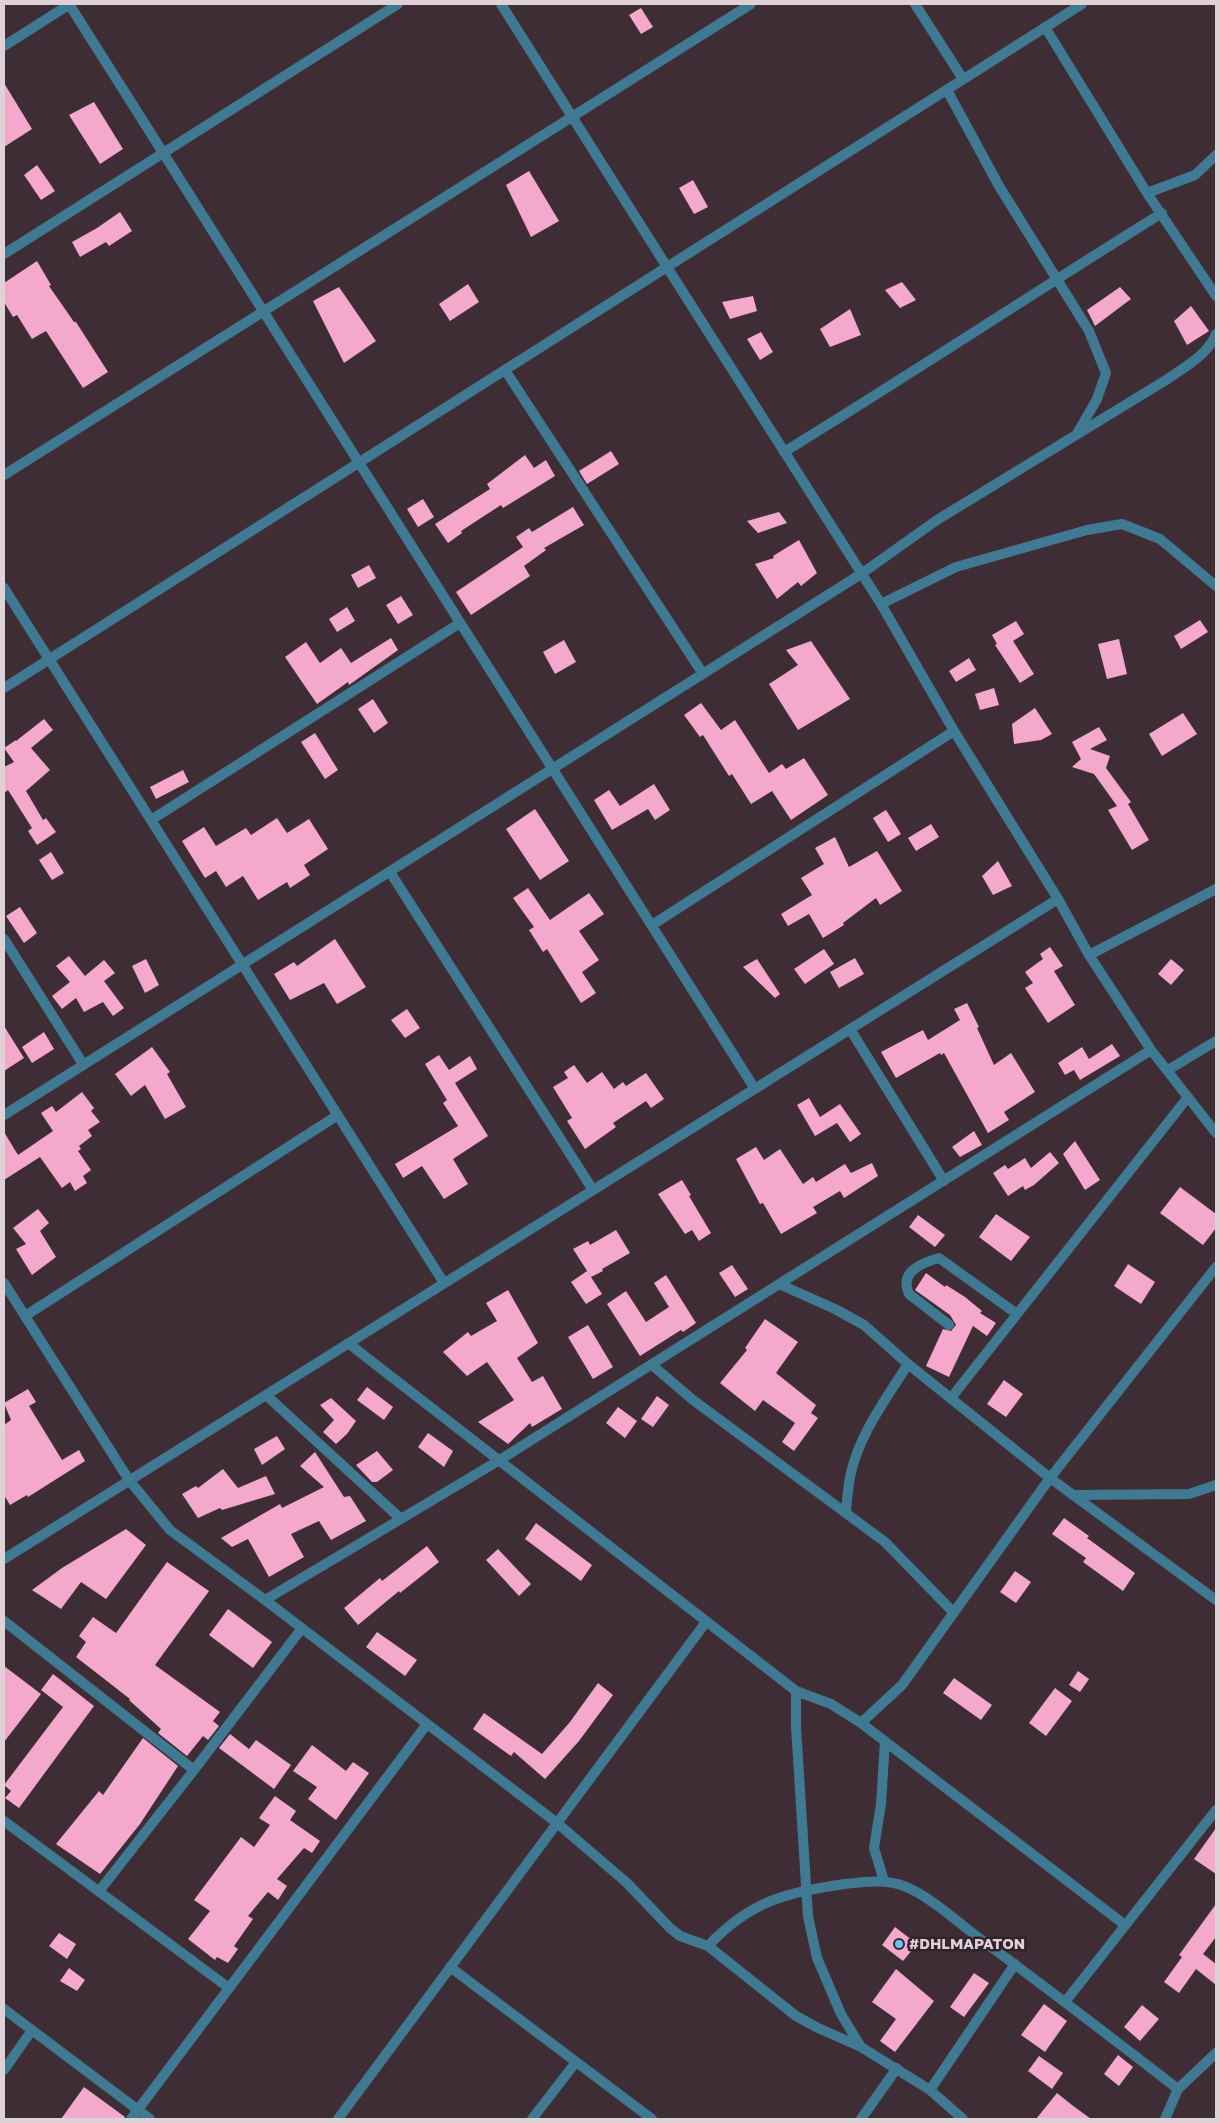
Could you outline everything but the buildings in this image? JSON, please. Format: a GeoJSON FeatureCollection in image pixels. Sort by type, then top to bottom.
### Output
{"type":"FeatureCollection","features":[{"type":"Feature","properties":{"kind":"street"},"geometry":{"type":"LineString","coordinates":[[4,46],[70,4],[755,1089]]}},
{"type":"Feature","properties":{"kind":"street"},"geometry":{"type":"LineString","coordinates":[[4,254],[398,4]]}},
{"type":"Feature","properties":{"kind":"street"},"geometry":{"type":"LineString","coordinates":[[501,4],[881,604],[954,731],[1058,899],[1089,955],[1151,1050],[1216,1133]]}},
{"type":"Feature","properties":{"kind":"street"},"geometry":{"type":"LineString","coordinates":[[4,475],[751,4]]}},
{"type":"Feature","properties":{"kind":"street"},"geometry":{"type":"LineString","coordinates":[[915,4],[963,79]]}},
{"type":"Feature","properties":{"kind":"street"},"geometry":{"type":"LineString","coordinates":[[4,688],[1082,4]]}},
{"type":"Feature","properties":{"kind":"street"},"geometry":{"type":"LineString","coordinates":[[1045,27],[1147,193],[1216,296]]}},
{"type":"Feature","properties":{"kind":"street"},"geometry":{"type":"LineString","coordinates":[[947,90],[999,186],[1089,331],[1106,373],[1097,400],[1077,434]]}},
{"type":"Feature","properties":{"kind":"street"},"geometry":{"type":"LineString","coordinates":[[1147,193],[1195,174],[1216,155]]}},
{"type":"Feature","properties":{"kind":"street"},"geometry":{"type":"LineString","coordinates":[[784,452],[927,364],[1056,279],[1162,213]]}},
{"type":"Feature","properties":{"kind":"street"},"geometry":{"type":"LineString","coordinates":[[4,1115],[861,574],[937,520],[1195,360],[1214,340],[1216,334]]}},
{"type":"Feature","properties":{"kind":"street"},"geometry":{"type":"LineString","coordinates":[[505,370],[703,674]]}},
{"type":"Feature","properties":{"kind":"street"},"geometry":{"type":"LineString","coordinates":[[881,604],[956,567],[1087,530],[1122,524],[1160,539],[1216,586]]}},
{"type":"Feature","properties":{"kind":"street"},"geometry":{"type":"LineString","coordinates":[[4,588],[444,1283]]}},
{"type":"Feature","properties":{"kind":"street"},"geometry":{"type":"LineString","coordinates":[[151,820],[460,623]]}},
{"type":"Feature","properties":{"kind":"street"},"geometry":{"type":"LineString","coordinates":[[652,925],[954,731]]}},
{"type":"Feature","properties":{"kind":"street"},"geometry":{"type":"LineString","coordinates":[[390,872],[593,1190]]}},
{"type":"Feature","properties":{"kind":"street"},"geometry":{"type":"LineString","coordinates":[[1089,955],[1216,890]]}},
{"type":"Feature","properties":{"kind":"street"},"geometry":{"type":"LineString","coordinates":[[4,1558],[1058,899]]}},
{"type":"Feature","properties":{"kind":"street"},"geometry":{"type":"LineString","coordinates":[[4,939],[83,1064]]}},
{"type":"Feature","properties":{"kind":"street"},"geometry":{"type":"LineString","coordinates":[[850,1029],[944,1181]]}},
{"type":"Feature","properties":{"kind":"street"},"geometry":{"type":"LineString","coordinates":[[1168,1070],[1216,1040]]}},
{"type":"Feature","properties":{"kind":"street"},"geometry":{"type":"LineString","coordinates":[[265,1600],[498,1461],[1151,1050]]}},
{"type":"Feature","properties":{"kind":"street"},"geometry":{"type":"LineString","coordinates":[[950,1398],[1188,1098]]}},
{"type":"Feature","properties":{"kind":"street"},"geometry":{"type":"LineString","coordinates":[[25,1316],[338,1116]]}},
{"type":"Feature","properties":{"kind":"street"},"geometry":{"type":"LineString","coordinates":[[949,1325],[909,1294],[906,1287],[906,1278],[921,1263],[939,1258],[1017,1314]]}},
{"type":"Feature","properties":{"kind":"street"},"geometry":{"type":"LineString","coordinates":[[861,1723],[902,1685],[1050,1478],[1216,1267]]}},
{"type":"Feature","properties":{"kind":"street"},"geometry":{"type":"LineString","coordinates":[[4,1283],[129,1480],[170,1530],[302,1628],[557,1823],[627,1883],[680,1936],[708,1946],[796,2016],[861,2047],[897,2068],[930,2090],[963,2119]]}},
{"type":"Feature","properties":{"kind":"street"},"geometry":{"type":"LineString","coordinates":[[780,1284],[852,1317],[1050,1478],[1216,1600]]}},
{"type":"Feature","properties":{"kind":"street"},"geometry":{"type":"LineString","coordinates":[[348,1343],[796,1691],[831,1704],[861,1723],[1125,1924]]}},
{"type":"Feature","properties":{"kind":"street"},"geometry":{"type":"LineString","coordinates":[[846,1512],[850,1476],[859,1448],[869,1427],[908,1364]]}},
{"type":"Feature","properties":{"kind":"street"},"geometry":{"type":"LineString","coordinates":[[652,1365],[693,1400],[885,1542],[954,1613]]}},
{"type":"Feature","properties":{"kind":"street"},"geometry":{"type":"LineString","coordinates":[[266,1394],[401,1519]]}},
{"type":"Feature","properties":{"kind":"street"},"geometry":{"type":"LineString","coordinates":[[1074,1496],[1189,1494],[1216,1485]]}},
{"type":"Feature","properties":{"kind":"street"},"geometry":{"type":"LineString","coordinates":[[4,1621],[194,1770]]}},
{"type":"Feature","properties":{"kind":"street"},"geometry":{"type":"LineString","coordinates":[[338,2119],[706,1622]]}},
{"type":"Feature","properties":{"kind":"street"},"geometry":{"type":"LineString","coordinates":[[100,1890],[302,1628]]}},
{"type":"Feature","properties":{"kind":"street"},"geometry":{"type":"LineString","coordinates":[[796,1691],[796,1727],[808,1916],[817,1958],[841,2014],[861,2047]]}},
{"type":"Feature","properties":{"kind":"street"},"geometry":{"type":"LineString","coordinates":[[131,2119],[427,1724]]}},
{"type":"Feature","properties":{"kind":"street"},"geometry":{"type":"LineString","coordinates":[[884,1881],[874,1848],[881,1804],[885,1741]]}},
{"type":"Feature","properties":{"kind":"street"},"geometry":{"type":"LineString","coordinates":[[1065,2002],[1216,1810]]}},
{"type":"Feature","properties":{"kind":"street"},"geometry":{"type":"LineString","coordinates":[[4,1821],[100,1890],[229,1988]]}},
{"type":"Feature","properties":{"kind":"street"},"geometry":{"type":"LineString","coordinates":[[708,1946],[738,1919],[760,1905],[774,1899],[806,1889],[884,1881],[901,1885],[919,1893],[1178,2088]]}},
{"type":"Feature","properties":{"kind":"street"},"geometry":{"type":"LineString","coordinates":[[930,2090],[1015,1964]]}},
{"type":"Feature","properties":{"kind":"street"},"geometry":{"type":"LineString","coordinates":[[450,1967],[652,2119]]}},
{"type":"Feature","properties":{"kind":"street"},"geometry":{"type":"LineString","coordinates":[[4,2009],[150,2119]]}},
{"type":"Feature","properties":{"kind":"street"},"geometry":{"type":"LineString","coordinates":[[4,2070],[32,2030]]}},
{"type":"Feature","properties":{"kind":"street"},"geometry":{"type":"LineString","coordinates":[[1166,2119],[1178,2088],[1216,2053]]}},
{"type":"Feature","properties":{"kind":"street"},"geometry":{"type":"LineString","coordinates":[[532,2119],[576,2062]]}},
{"type":"Feature","properties":{"kind":"street"},"geometry":{"type":"LineString","coordinates":[[861,2119],[897,2068]]}},
{"type":"Feature","properties":{"kind":"place","name":"#DHLMAPATON"},"geometry":{"type":"Point","coordinates":[899,1944]}}]}
